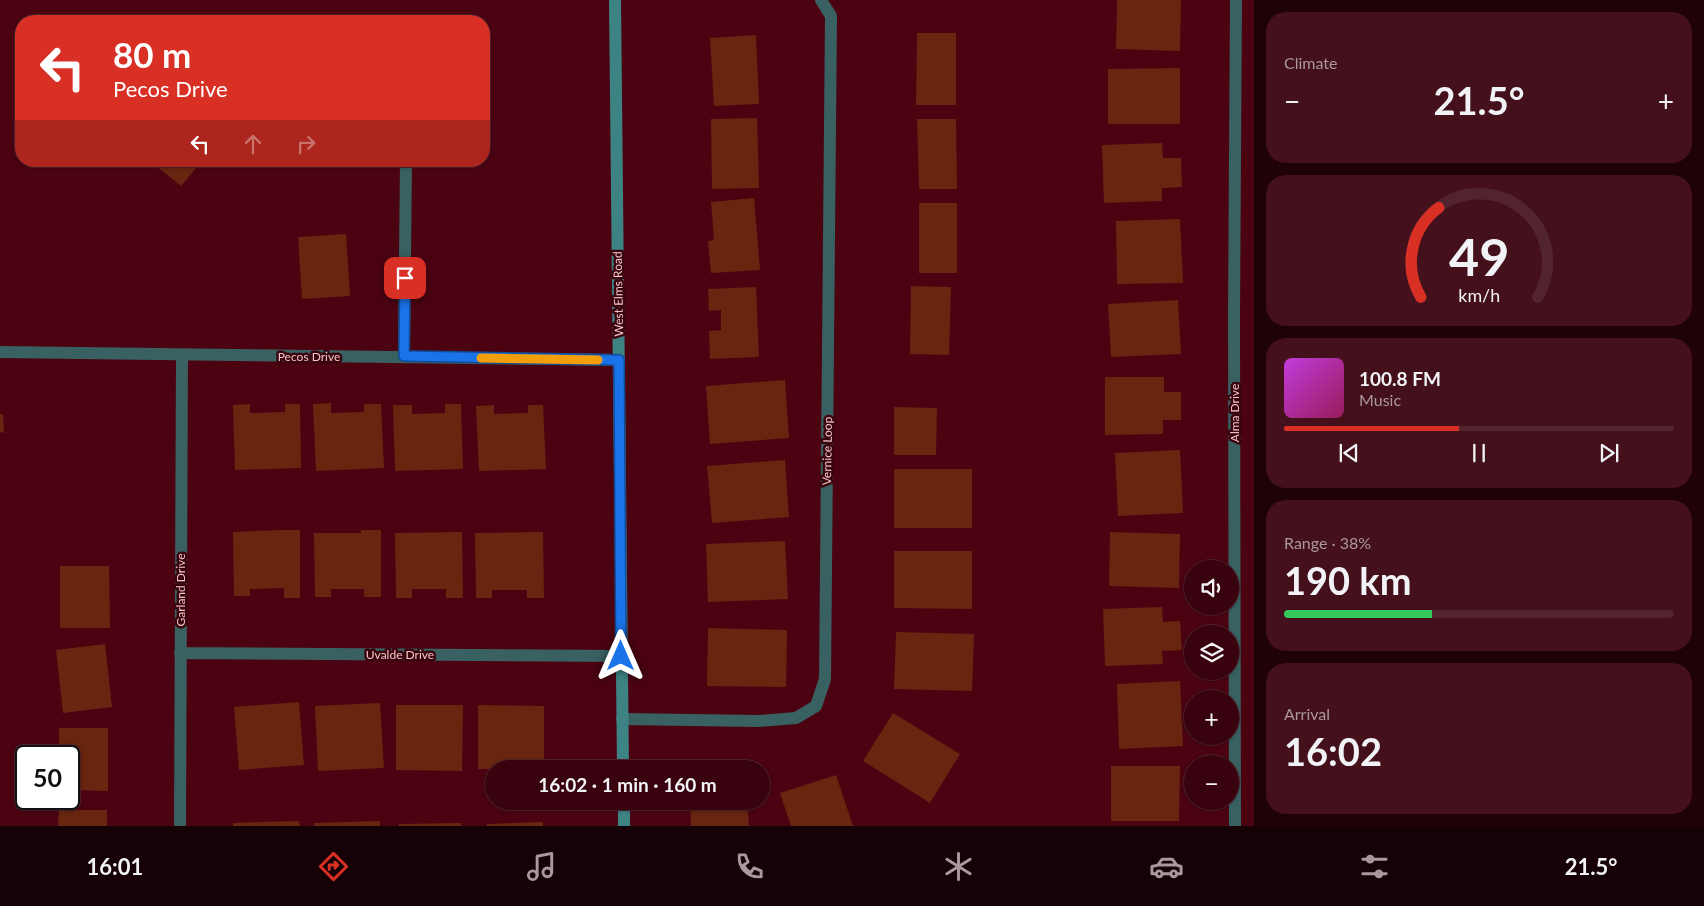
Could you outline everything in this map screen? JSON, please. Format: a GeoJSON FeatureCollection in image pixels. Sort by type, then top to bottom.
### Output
{"type":"FeatureCollection","features":[{"type":"Feature","properties":{"kind":"main road","name":"West Elms Road"},"geometry":{"type":"LineString","coordinates":[[615,0],[623,760]]}},
{"type":"Feature","properties":{"kind":"main road"},"geometry":{"type":"LineString","coordinates":[[624,810],[624,826]]}},
{"type":"Feature","properties":{"kind":"street","name":"Vernice Loop"},"geometry":{"type":"LineString","coordinates":[[622,720],[759,721],[796,718],[816,706],[825,678],[831,16],[821,0]]}},
{"type":"Feature","properties":{"kind":"street","name":"Alma Drive"},"geometry":{"type":"LineString","coordinates":[[1235,826],[1234,315],[1236,0]]}},
{"type":"Feature","properties":{"kind":"street"},"geometry":{"type":"LineString","coordinates":[[404,356],[406,167]]}},
{"type":"Feature","properties":{"kind":"street","name":"Pecos Drive"},"geometry":{"type":"LineString","coordinates":[[0,352],[619,360]]}},
{"type":"Feature","properties":{"kind":"street","name":"Garland Drive"},"geometry":{"type":"LineString","coordinates":[[180,826],[182,355]]}},
{"type":"Feature","properties":{"kind":"street","name":"Uvalde Drive"},"geometry":{"type":"LineString","coordinates":[[180,653],[621,656]]}},
{"type":"Feature","properties":{"kind":"building"},"geometry":{"type":"Polygon","coordinates":[[[1117,0],[1181,0],[1180,51],[1116,49],[1117,0]]]}},
{"type":"Feature","properties":{"kind":"building"},"geometry":{"type":"Polygon","coordinates":[[[917,33],[956,33],[956,105],[916,105],[917,33]]]}},
{"type":"Feature","properties":{"kind":"building"},"geometry":{"type":"Polygon","coordinates":[[[756,35],[759,104],[714,106],[710,38],[756,35]]]}},
{"type":"Feature","properties":{"kind":"building"},"geometry":{"type":"Polygon","coordinates":[[[1180,68],[1180,124],[1108,124],[1108,69],[1180,68]]]}},
{"type":"Feature","properties":{"kind":"building"},"geometry":{"type":"Polygon","coordinates":[[[757,118],[759,188],[712,189],[711,119],[757,118]]]}},
{"type":"Feature","properties":{"kind":"building"},"geometry":{"type":"Polygon","coordinates":[[[917,119],[956,119],[957,189],[919,189],[917,119]]]}},
{"type":"Feature","properties":{"kind":"building"},"geometry":{"type":"Polygon","coordinates":[[[1162,143],[1163,158],[1181,158],[1182,187],[1162,188],[1162,201],[1104,203],[1102,145],[1162,143]]]}},
{"type":"Feature","properties":{"kind":"building"},"geometry":{"type":"Polygon","coordinates":[[[157,167],[197,167],[181,186],[157,167]]]}},
{"type":"Feature","properties":{"kind":"building"},"geometry":{"type":"Polygon","coordinates":[[[754,198],[760,270],[711,273],[708,241],[714,240],[711,202],[754,198]]]}},
{"type":"Feature","properties":{"kind":"building"},"geometry":{"type":"Polygon","coordinates":[[[919,203],[957,203],[957,273],[919,273],[919,203]]]}},
{"type":"Feature","properties":{"kind":"building"},"geometry":{"type":"Polygon","coordinates":[[[1180,219],[1183,283],[1117,284],[1116,221],[1180,219]]]}},
{"type":"Feature","properties":{"kind":"building"},"geometry":{"type":"Polygon","coordinates":[[[346,234],[350,296],[302,299],[298,237],[346,234]]]}},
{"type":"Feature","properties":{"kind":"building"},"geometry":{"type":"Polygon","coordinates":[[[911,286],[951,287],[949,355],[910,354],[911,286]]]}},
{"type":"Feature","properties":{"kind":"building"},"geometry":{"type":"Polygon","coordinates":[[[756,287],[759,357],[710,359],[709,331],[721,330],[721,310],[709,311],[708,289],[756,287]]]}},
{"type":"Feature","properties":{"kind":"building"},"geometry":{"type":"Polygon","coordinates":[[[1178,300],[1181,354],[1111,357],[1108,304],[1178,300]]]}},
{"type":"Feature","properties":{"kind":"building"},"geometry":{"type":"Polygon","coordinates":[[[1105,377],[1164,377],[1164,392],[1181,392],[1181,420],[1163,420],[1163,434],[1105,435],[1105,377]]]}},
{"type":"Feature","properties":{"kind":"building"},"geometry":{"type":"Polygon","coordinates":[[[785,380],[789,438],[710,444],[706,386],[785,380]]]}},
{"type":"Feature","properties":{"kind":"building"},"geometry":{"type":"Polygon","coordinates":[[[331,403],[331,413],[364,412],[364,404],[381,404],[384,468],[316,471],[313,404],[331,403]]]}},
{"type":"Feature","properties":{"kind":"building"},"geometry":{"type":"Polygon","coordinates":[[[250,404],[250,413],[285,412],[285,404],[300,404],[301,468],[235,470],[233,405],[250,404]]]}},
{"type":"Feature","properties":{"kind":"building"},"geometry":{"type":"Polygon","coordinates":[[[445,404],[461,404],[463,469],[395,471],[393,405],[412,405],[412,414],[445,413],[445,404]]]}},
{"type":"Feature","properties":{"kind":"building"},"geometry":{"type":"Polygon","coordinates":[[[494,405],[494,414],[528,413],[528,405],[543,405],[546,469],[479,471],[476,406],[494,405]]]}},
{"type":"Feature","properties":{"kind":"building"},"geometry":{"type":"Polygon","coordinates":[[[894,407],[937,408],[936,455],[894,455],[894,407]]]}},
{"type":"Feature","properties":{"kind":"building"},"geometry":{"type":"Polygon","coordinates":[[[0,414],[3,414],[4,433],[0,432],[0,414]]]}},
{"type":"Feature","properties":{"kind":"building"},"geometry":{"type":"Polygon","coordinates":[[[1180,450],[1183,513],[1118,516],[1115,453],[1180,450]]]}},
{"type":"Feature","properties":{"kind":"building"},"geometry":{"type":"Polygon","coordinates":[[[785,460],[789,517],[712,523],[707,466],[785,460]]]}},
{"type":"Feature","properties":{"kind":"building"},"geometry":{"type":"Polygon","coordinates":[[[894,469],[972,469],[972,528],[894,528],[894,469]]]}},
{"type":"Feature","properties":{"kind":"building"},"geometry":{"type":"Polygon","coordinates":[[[300,530],[300,598],[284,598],[284,588],[250,589],[250,596],[234,596],[233,532],[300,530]]]}},
{"type":"Feature","properties":{"kind":"building"},"geometry":{"type":"Polygon","coordinates":[[[361,530],[381,530],[381,597],[364,597],[364,589],[331,589],[331,597],[315,597],[314,533],[361,533],[361,530]]]}},
{"type":"Feature","properties":{"kind":"building"},"geometry":{"type":"Polygon","coordinates":[[[462,532],[463,598],[446,598],[446,589],[412,589],[412,598],[396,598],[395,533],[462,532]]]}},
{"type":"Feature","properties":{"kind":"building"},"geometry":{"type":"Polygon","coordinates":[[[543,532],[544,598],[527,598],[527,590],[492,590],[492,598],[476,598],[475,533],[543,532]]]}},
{"type":"Feature","properties":{"kind":"building"},"geometry":{"type":"Polygon","coordinates":[[[1110,532],[1180,534],[1179,588],[1109,586],[1110,532]]]}},
{"type":"Feature","properties":{"kind":"building"},"geometry":{"type":"Polygon","coordinates":[[[785,541],[788,599],[708,602],[706,544],[785,541]]]}},
{"type":"Feature","properties":{"kind":"building"},"geometry":{"type":"Polygon","coordinates":[[[894,551],[972,551],[972,609],[894,608],[894,551]]]}},
{"type":"Feature","properties":{"kind":"building"},"geometry":{"type":"Polygon","coordinates":[[[60,566],[109,566],[110,628],[60,628],[60,566]]]}},
{"type":"Feature","properties":{"kind":"building"},"geometry":{"type":"Polygon","coordinates":[[[1162,607],[1163,622],[1180,621],[1182,650],[1162,651],[1163,664],[1105,666],[1103,609],[1162,607]]]}},
{"type":"Feature","properties":{"kind":"building"},"geometry":{"type":"Polygon","coordinates":[[[708,628],[787,630],[786,687],[707,686],[708,628]]]}},
{"type":"Feature","properties":{"kind":"building"},"geometry":{"type":"Polygon","coordinates":[[[896,632],[974,634],[972,691],[894,689],[896,632]]]}},
{"type":"Feature","properties":{"kind":"building"},"geometry":{"type":"Polygon","coordinates":[[[105,644],[112,707],[63,713],[56,650],[105,644]]]}},
{"type":"Feature","properties":{"kind":"building"},"geometry":{"type":"Polygon","coordinates":[[[1180,681],[1183,746],[1119,749],[1117,684],[1180,681]]]}},
{"type":"Feature","properties":{"kind":"building"},"geometry":{"type":"Polygon","coordinates":[[[299,702],[304,765],[239,770],[234,707],[299,702]]]}},
{"type":"Feature","properties":{"kind":"building"},"geometry":{"type":"Polygon","coordinates":[[[380,703],[384,768],[318,771],[315,706],[380,703]]]}},
{"type":"Feature","properties":{"kind":"building"},"geometry":{"type":"Polygon","coordinates":[[[396,705],[463,705],[462,771],[396,770],[396,705]]]}},
{"type":"Feature","properties":{"kind":"building"},"geometry":{"type":"Polygon","coordinates":[[[478,705],[544,706],[544,760],[485,760],[485,769],[478,769],[478,705]]]}},
{"type":"Feature","properties":{"kind":"building"},"geometry":{"type":"Polygon","coordinates":[[[893,713],[960,754],[930,803],[863,761],[893,713]]]}},
{"type":"Feature","properties":{"kind":"building"},"geometry":{"type":"Polygon","coordinates":[[[59,728],[108,728],[108,791],[80,790],[80,745],[59,745],[59,728]]]}},
{"type":"Feature","properties":{"kind":"building"},"geometry":{"type":"Polygon","coordinates":[[[1111,766],[1180,766],[1179,821],[1111,821],[1111,766]]]}},
{"type":"Feature","properties":{"kind":"building"},"geometry":{"type":"Polygon","coordinates":[[[836,775],[853,826],[791,826],[780,793],[836,775]]]}},
{"type":"Feature","properties":{"kind":"building"},"geometry":{"type":"Polygon","coordinates":[[[59,810],[107,810],[107,826],[58,826],[59,810]]]}},
{"type":"Feature","properties":{"kind":"building"},"geometry":{"type":"Polygon","coordinates":[[[690,810],[748,810],[749,826],[691,826],[690,810]]]}},
{"type":"Feature","properties":{"kind":"building"},"geometry":{"type":"Polygon","coordinates":[[[299,821],[300,826],[233,826],[233,823],[299,821]]]}},
{"type":"Feature","properties":{"kind":"building"},"geometry":{"type":"Polygon","coordinates":[[[380,821],[380,826],[314,826],[314,823],[380,821]]]}},
{"type":"Feature","properties":{"kind":"building"},"geometry":{"type":"Polygon","coordinates":[[[543,822],[543,826],[487,826],[487,824],[543,822]]]}},
{"type":"Feature","properties":{"kind":"building"},"geometry":{"type":"Polygon","coordinates":[[[461,823],[461,826],[399,826],[399,824],[461,823]]]}},
{"type":"Feature","properties":{"kind":"slow traffic"},"geometry":{"type":"LineString","coordinates":[[481,358],[598,360]]}},
{"type":"Feature","properties":{"kind":"route"},"geometry":{"type":"LineString","coordinates":[[405,278],[404,356],[619,360],[621,656]]}}]}
